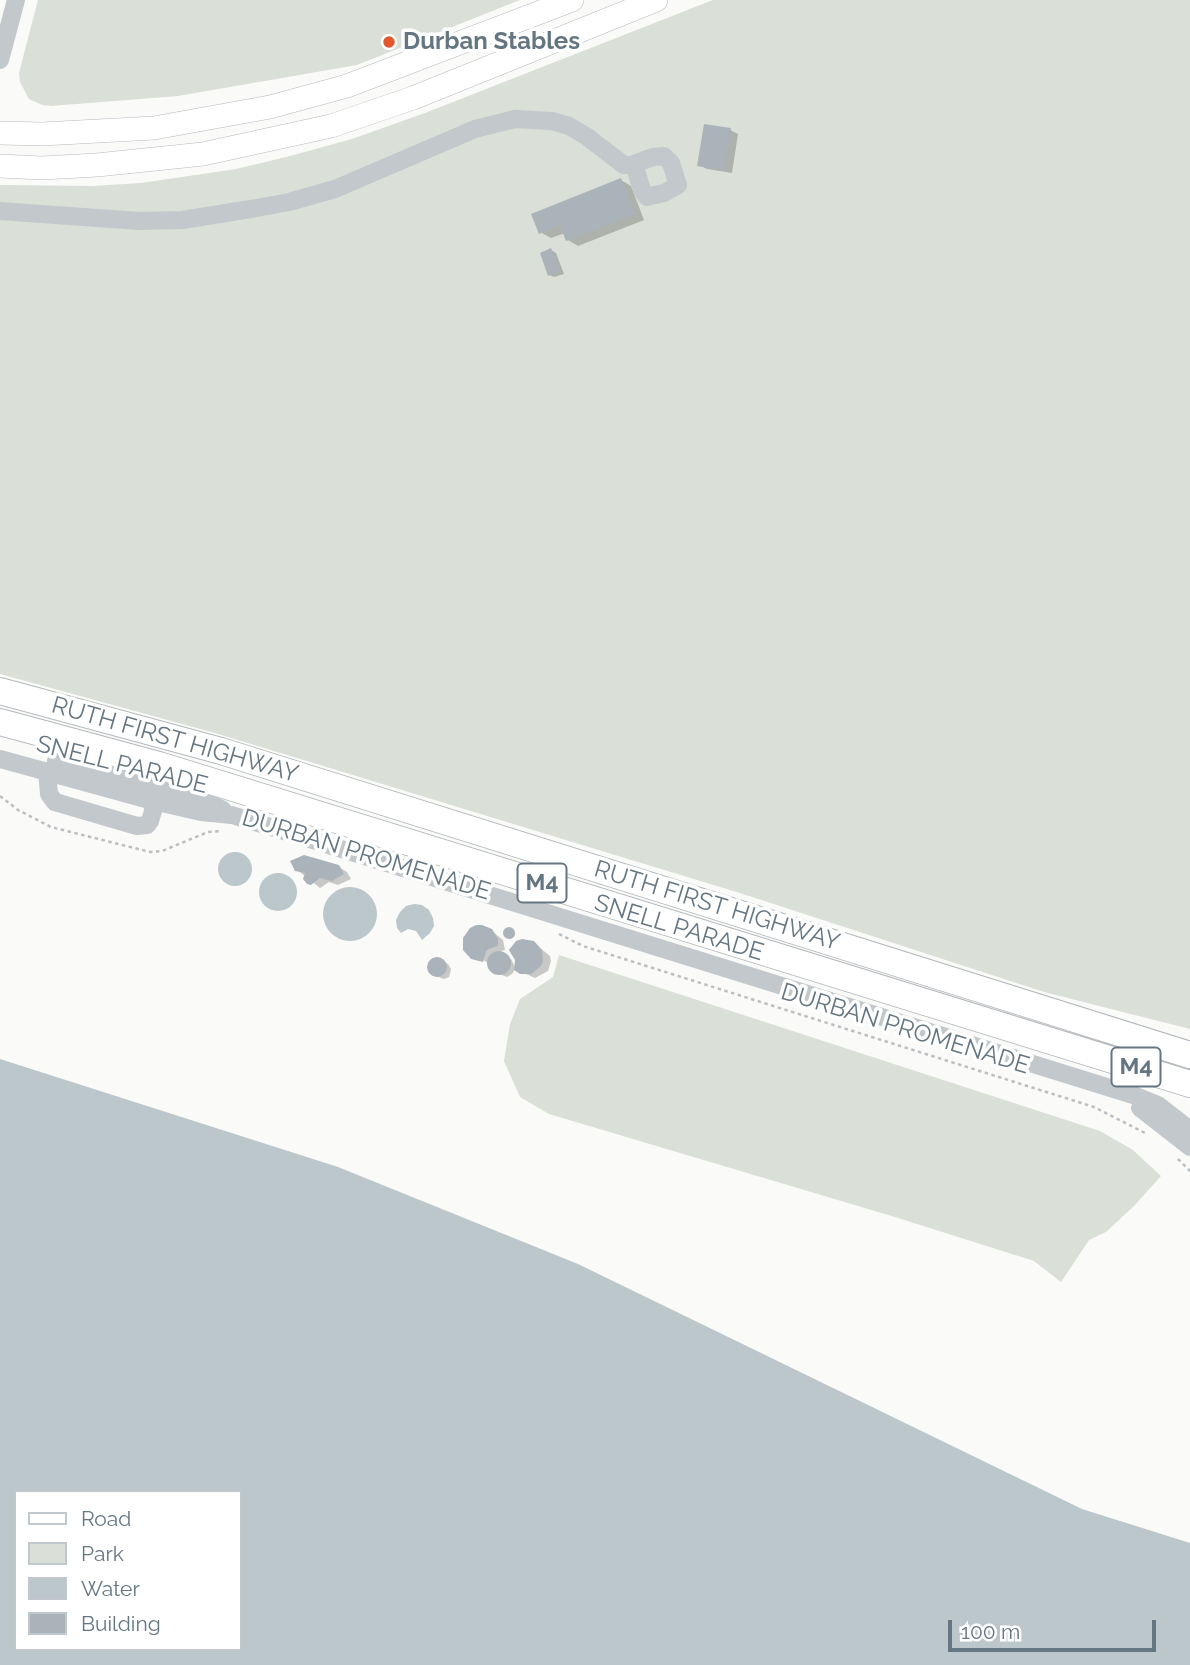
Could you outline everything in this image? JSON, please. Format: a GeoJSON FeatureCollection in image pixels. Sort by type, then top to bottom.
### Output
{"type":"FeatureCollection","features":[{"type":"Feature","properties":{"kind":"highway","name":"RUTH FIRST HIGHWAY"},"geometry":{"type":"LineString","coordinates":[[0,691],[221,751],[1190,1055]]}},
{"type":"Feature","properties":{"kind":"highway","name":"RUTH FIRST HIGHWAY"},"geometry":{"type":"LineString","coordinates":[[0,722],[159,765],[1190,1084]]}},
{"type":"Feature","properties":{"kind":"highway"},"geometry":{"type":"LineString","coordinates":[[1155,1043],[1190,1048]]}},
{"type":"Feature","properties":{"kind":"highway"},"geometry":{"type":"LineString","coordinates":[[1083,1050],[1112,1069],[1190,1099]]}},
{"type":"Feature","properties":{"kind":"main road"},"geometry":{"type":"LineString","coordinates":[[0,133],[55,134],[154,128],[270,107],[347,86],[572,0]]}},
{"type":"Feature","properties":{"kind":"main road"},"geometry":{"type":"LineString","coordinates":[[0,166],[83,166],[203,155],[331,126],[413,99],[656,0]]}},
{"type":"Feature","properties":{"kind":"street"},"geometry":{"type":"LineString","coordinates":[[0,60],[16,0]]}},
{"type":"Feature","properties":{"kind":"street"},"geometry":{"type":"LineString","coordinates":[[0,211],[139,221],[182,220],[251,209],[335,189],[475,129],[515,118],[552,121],[569,126],[617,161],[624,165],[634,164]]}},
{"type":"Feature","properties":{"kind":"street","name":"SNELL PARADE"},"geometry":{"type":"LineString","coordinates":[[0,748],[152,794],[228,823],[1111,1089],[1158,1105],[1190,1130]]}},
{"type":"Feature","properties":{"kind":"street","name":"SNELL PARADE"},"geometry":{"type":"LineString","coordinates":[[0,759],[152,794]]}},
{"type":"Feature","properties":{"kind":"street"},"geometry":{"type":"LineString","coordinates":[[47,771],[49,794],[60,805],[143,827],[150,821],[152,794]]}},
{"type":"Feature","properties":{"kind":"street","name":"SNELL PARADE"},"geometry":{"type":"LineString","coordinates":[[1111,1089],[1152,1115],[1182,1152]]}},
{"type":"Feature","properties":{"kind":"path","name":"DURBAN PROMENADE"},"geometry":{"type":"LineString","coordinates":[[0,796],[18,810],[51,827],[150,852],[162,851],[228,823]]}},
{"type":"Feature","properties":{"kind":"path","name":"DURBAN PROMENADE"},"geometry":{"type":"LineString","coordinates":[[555,933],[583,946],[1094,1107],[1149,1135]]}},
{"type":"Feature","properties":{"kind":"path"},"geometry":{"type":"LineString","coordinates":[[1182,1152],[1190,1171]]}},
{"type":"Feature","properties":{"kind":"green space"},"geometry":{"type":"Polygon","coordinates":[[[38,0],[520,0],[357,65],[178,96],[51,106],[29,99],[20,82],[19,73],[38,0]]]}},
{"type":"Feature","properties":{"kind":"green space"},"geometry":{"type":"Polygon","coordinates":[[[713,0],[1190,0],[1190,1029],[1044,992],[743,894],[215,733],[0,674],[0,185],[93,186],[141,183],[236,169],[290,156],[352,139],[425,113],[713,0]]]}},
{"type":"Feature","properties":{"kind":"green space"},"geometry":{"type":"Polygon","coordinates":[[[559,955],[1100,1131],[1133,1150],[1161,1176],[1106,1232],[1089,1240],[1061,1282],[1034,1261],[549,1114],[520,1097],[504,1061],[510,1024],[520,999],[553,977],[559,955]]]}},
{"type":"Feature","properties":{"kind":"water"},"geometry":{"type":"Polygon","coordinates":[[[235,852],[247,857],[252,869],[247,881],[235,886],[223,881],[218,869],[223,857],[235,852]]]}},
{"type":"Feature","properties":{"kind":"water"},"geometry":{"type":"Polygon","coordinates":[[[278,873],[292,878],[297,892],[292,906],[278,911],[264,906],[259,892],[264,878],[278,873]]]}},
{"type":"Feature","properties":{"kind":"water"},"geometry":{"type":"Polygon","coordinates":[[[350,887],[369,895],[377,914],[369,933],[350,941],[331,933],[323,914],[331,895],[350,887]]]}},
{"type":"Feature","properties":{"kind":"water"},"geometry":{"type":"Polygon","coordinates":[[[414,904],[429,910],[433,918],[434,926],[422,940],[416,931],[408,929],[401,933],[397,928],[396,920],[400,912],[406,906],[414,904]]]}},
{"type":"Feature","properties":{"kind":"water"},"geometry":{"type":"Polygon","coordinates":[[[0,1059],[338,1167],[578,1264],[1082,1509],[1190,1543],[1190,1665],[0,1665],[0,1059]]]}},
{"type":"Feature","properties":{"kind":"building"},"geometry":{"type":"Polygon","coordinates":[[[704,124],[731,128],[724,170],[697,166],[704,124]]]}},
{"type":"Feature","properties":{"kind":"building"},"geometry":{"type":"Polygon","coordinates":[[[621,178],[635,214],[566,241],[560,225],[539,234],[531,214],[621,178]]]}},
{"type":"Feature","properties":{"kind":"building"},"geometry":{"type":"Polygon","coordinates":[[[551,248],[560,271],[548,276],[540,253],[551,248]]]}},
{"type":"Feature","properties":{"kind":"building"},"geometry":{"type":"Polygon","coordinates":[[[304,855],[339,865],[344,874],[332,881],[320,878],[311,885],[307,884],[303,879],[305,873],[295,871],[290,861],[304,855]]]}},
{"type":"Feature","properties":{"kind":"building"},"geometry":{"type":"Polygon","coordinates":[[[476,925],[492,929],[498,939],[498,946],[486,951],[483,962],[471,959],[463,950],[463,938],[470,928],[476,925]]]}},
{"type":"Feature","properties":{"kind":"building"},"geometry":{"type":"Polygon","coordinates":[[[509,927],[515,933],[509,939],[503,933],[509,927]]]}},
{"type":"Feature","properties":{"kind":"building"},"geometry":{"type":"Polygon","coordinates":[[[516,941],[534,941],[542,950],[543,962],[531,974],[520,974],[514,970],[515,960],[509,950],[516,941]]]}},
{"type":"Feature","properties":{"kind":"building"},"geometry":{"type":"Polygon","coordinates":[[[499,951],[510,958],[511,963],[504,974],[499,975],[488,968],[487,963],[494,952],[499,951]]]}},
{"type":"Feature","properties":{"kind":"building"},"geometry":{"type":"Polygon","coordinates":[[[433,957],[441,957],[447,967],[441,977],[433,977],[427,971],[427,963],[433,957]]]}},
{"type":"Feature","properties":{"kind":"place","name":"Durban Stables"},"geometry":{"type":"Point","coordinates":[389,42]}}]}
